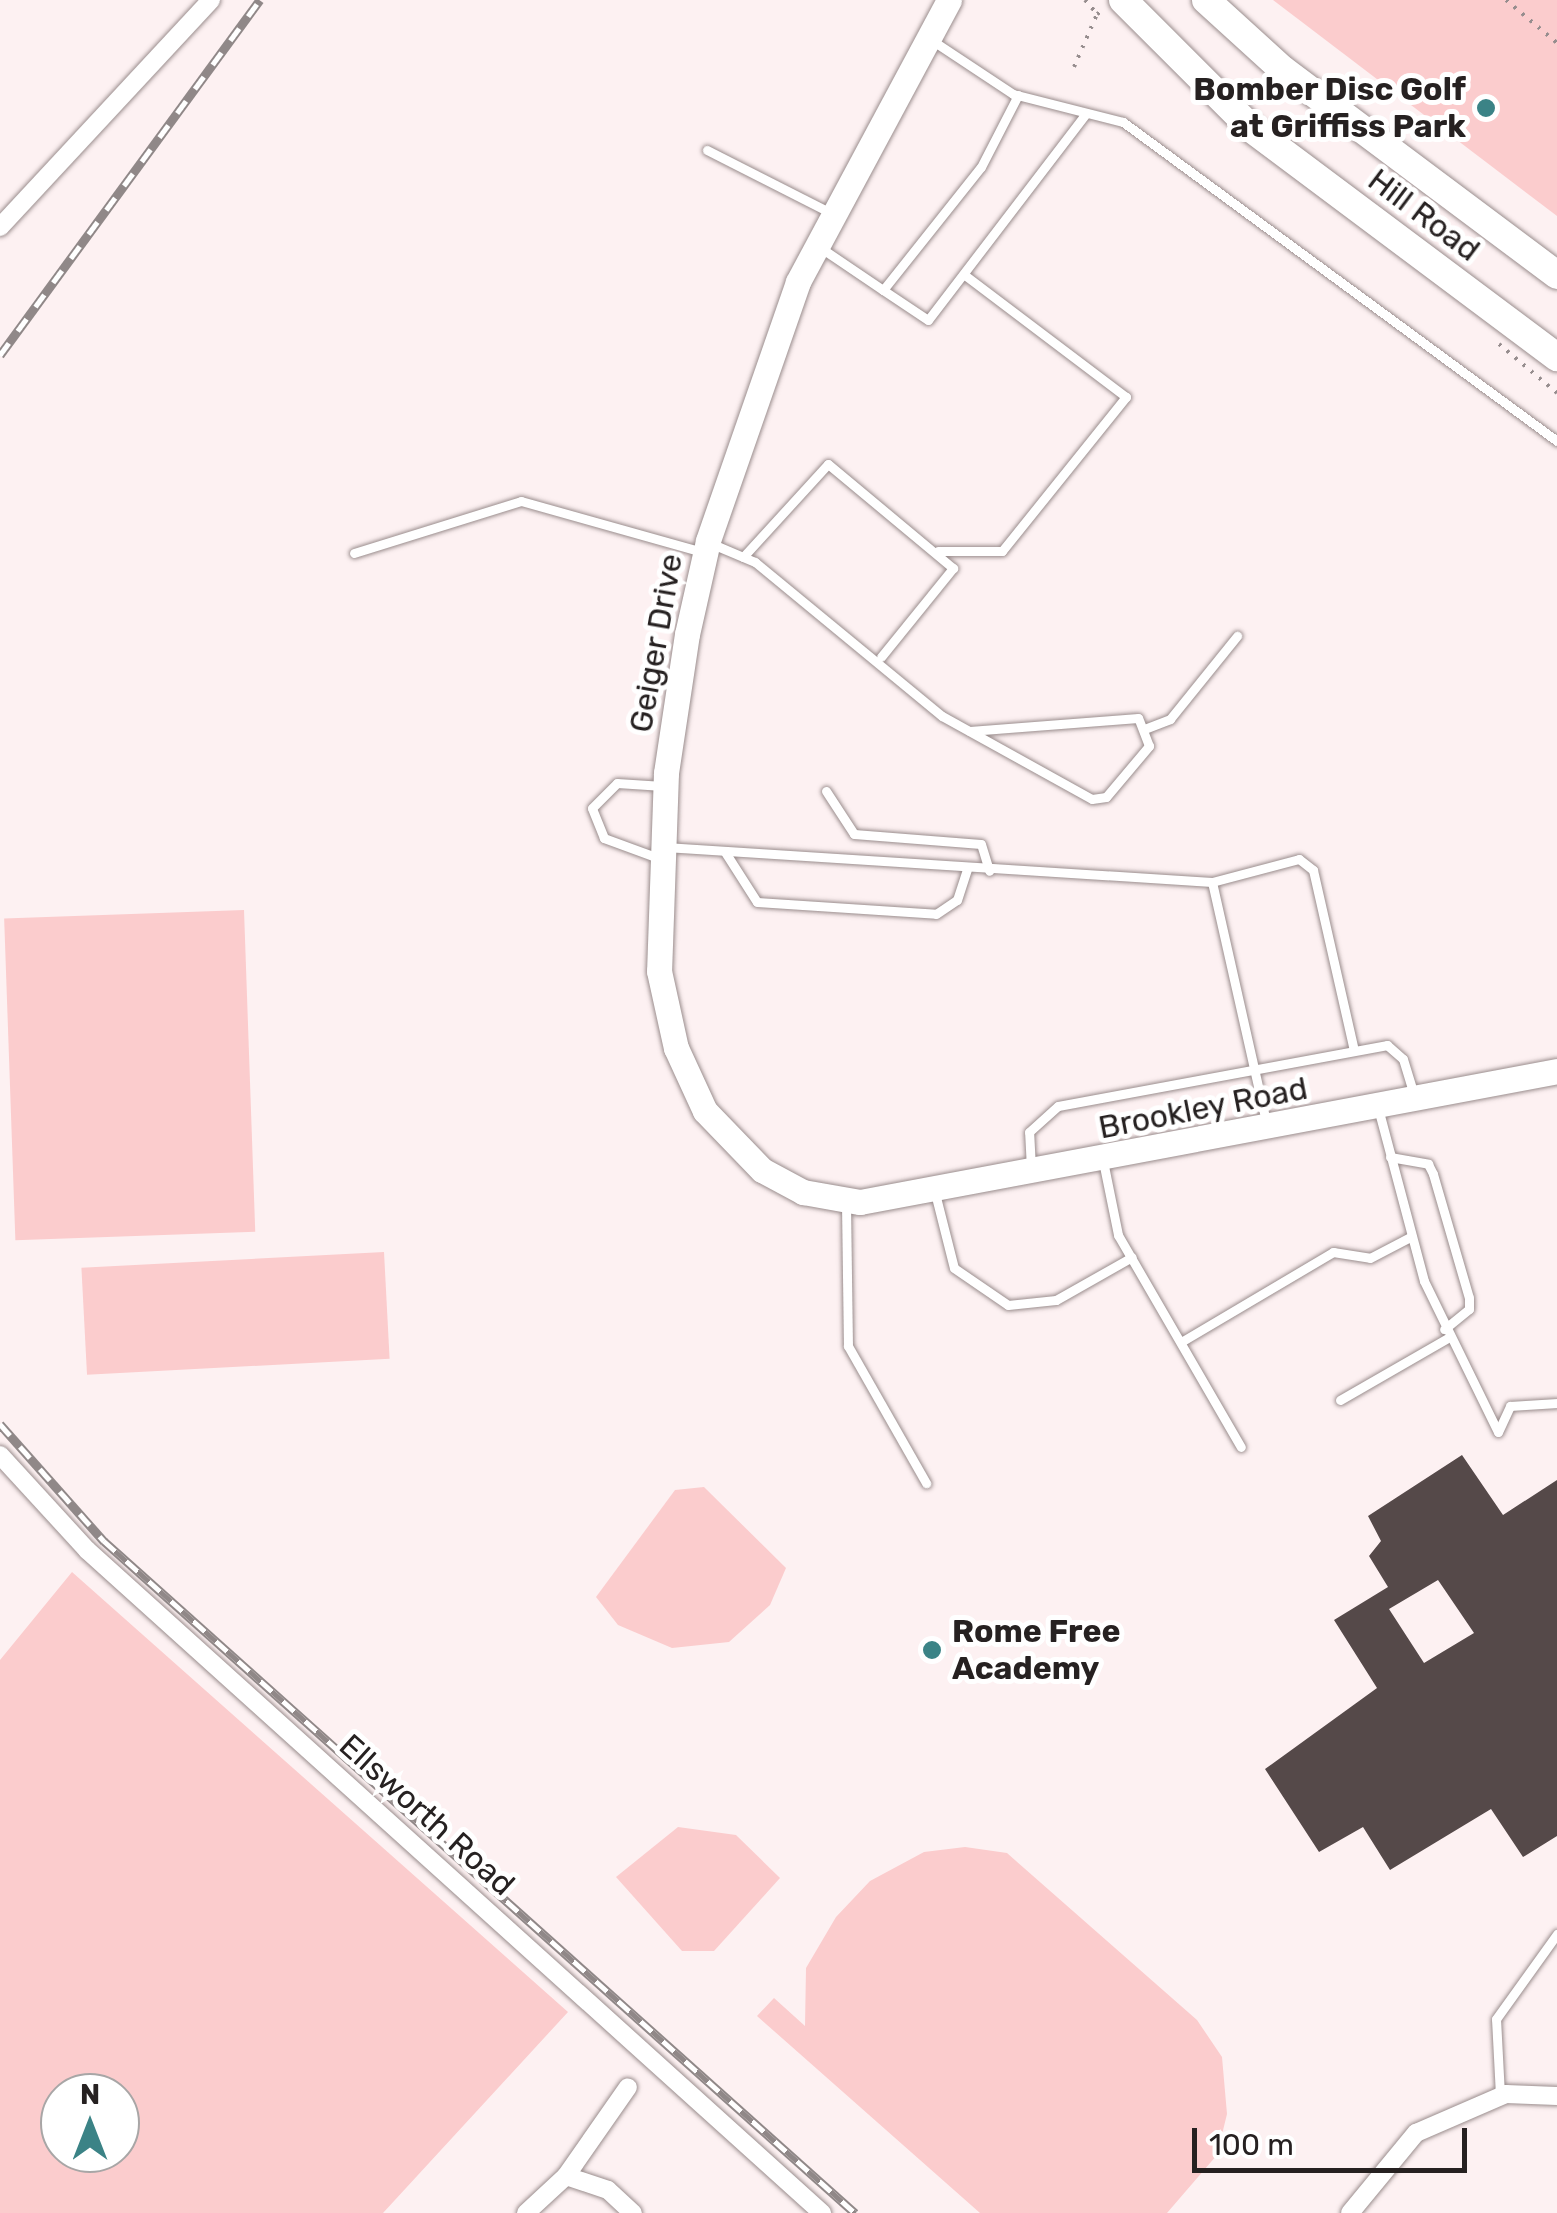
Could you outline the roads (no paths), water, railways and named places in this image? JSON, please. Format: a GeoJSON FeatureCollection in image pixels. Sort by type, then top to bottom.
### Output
{"type":"FeatureCollection","features":[{"type":"Feature","properties":{"kind":"main road","name":"Hill Road"},"geometry":{"type":"LineString","coordinates":[[1124,0],[1252,128],[1557,357]]}},
{"type":"Feature","properties":{"kind":"main road","name":"Hill Road"},"geometry":{"type":"LineString","coordinates":[[1206,0],[1284,70],[1557,275]]}},
{"type":"Feature","properties":{"kind":"street"},"geometry":{"type":"LineString","coordinates":[[0,227],[211,0]]}},
{"type":"Feature","properties":{"kind":"street","name":"Geiger Drive"},"geometry":{"type":"LineString","coordinates":[[853,1202],[762,1170],[705,1110],[665,1006],[662,853],[666,786],[707,547],[816,244],[949,0]]}},
{"type":"Feature","properties":{"kind":"street","name":"Geiger Drive"},"geometry":{"type":"LineString","coordinates":[[930,39],[964,0]]}},
{"type":"Feature","properties":{"kind":"street","name":"Brookley Road"},"geometry":{"type":"LineString","coordinates":[[853,1202],[936,1193],[1557,1071]]}},
{"type":"Feature","properties":{"kind":"street","name":"Ellsworth Road"},"geometry":{"type":"LineString","coordinates":[[0,1455],[87,1550],[822,2213]]}},
{"type":"Feature","properties":{"kind":"street"},"geometry":{"type":"LineString","coordinates":[[526,2213],[566,2176],[628,2087]]}},
{"type":"Feature","properties":{"kind":"street"},"geometry":{"type":"LineString","coordinates":[[1350,2213],[1416,2133],[1500,2096],[1557,2096]]}},
{"type":"Feature","properties":{"kind":"street"},"geometry":{"type":"LineString","coordinates":[[566,2176],[608,2190],[632,2213]]}},
{"type":"Feature","properties":{"kind":"lane"},"geometry":{"type":"LineString","coordinates":[[930,39],[1018,95],[1122,122],[1178,158],[1557,441]]}},
{"type":"Feature","properties":{"kind":"lane"},"geometry":{"type":"LineString","coordinates":[[884,290],[981,167],[1018,95]]}},
{"type":"Feature","properties":{"kind":"lane"},"geometry":{"type":"LineString","coordinates":[[816,244],[928,320],[966,276],[1086,113]]}},
{"type":"Feature","properties":{"kind":"lane"},"geometry":{"type":"LineString","coordinates":[[708,150],[831,213]]}},
{"type":"Feature","properties":{"kind":"lane"},"geometry":{"type":"LineString","coordinates":[[938,551],[1002,551],[1126,397],[966,276]]}},
{"type":"Feature","properties":{"kind":"lane"},"geometry":{"type":"LineString","coordinates":[[743,557],[828,464],[954,568],[881,656]]}},
{"type":"Feature","properties":{"kind":"lane"},"geometry":{"type":"LineString","coordinates":[[354,553],[520,501],[743,557],[881,656],[969,731],[1092,799],[1106,797],[1149,746],[1147,728]]}},
{"type":"Feature","properties":{"kind":"lane"},"geometry":{"type":"LineString","coordinates":[[969,731],[1119,717],[1147,728],[1170,719],[1237,636]]}},
{"type":"Feature","properties":{"kind":"lane"},"geometry":{"type":"LineString","coordinates":[[666,786],[616,783],[592,808],[604,838],[662,853],[725,852],[967,870],[1212,882],[1299,859],[1312,870],[1354,1050]]}},
{"type":"Feature","properties":{"kind":"lane"},"geometry":{"type":"LineString","coordinates":[[826,790],[854,834],[981,844],[989,871]]}},
{"type":"Feature","properties":{"kind":"lane"},"geometry":{"type":"LineString","coordinates":[[725,852],[744,894],[777,903],[936,914],[957,900],[967,870]]}},
{"type":"Feature","properties":{"kind":"lane"},"geometry":{"type":"LineString","coordinates":[[1212,882],[1268,1128]]}},
{"type":"Feature","properties":{"kind":"lane"},"geometry":{"type":"LineString","coordinates":[[1032,1175],[1030,1132],[1041,1114],[1354,1050],[1395,1048],[1415,1099]]}},
{"type":"Feature","properties":{"kind":"lane"},"geometry":{"type":"LineString","coordinates":[[1378,1106],[1412,1236],[1446,1333],[1498,1432],[1510,1406],[1557,1404]]}},
{"type":"Feature","properties":{"kind":"lane"},"geometry":{"type":"LineString","coordinates":[[1340,1400],[1446,1333],[1469,1309],[1428,1164],[1390,1157]]}},
{"type":"Feature","properties":{"kind":"lane"},"geometry":{"type":"LineString","coordinates":[[1102,1161],[1132,1257],[1241,1447]]}},
{"type":"Feature","properties":{"kind":"lane"},"geometry":{"type":"LineString","coordinates":[[936,1193],[954,1268],[1008,1305],[1056,1300],[1132,1257]]}},
{"type":"Feature","properties":{"kind":"lane"},"geometry":{"type":"LineString","coordinates":[[853,1202],[848,1346],[926,1483]]}},
{"type":"Feature","properties":{"kind":"lane"},"geometry":{"type":"LineString","coordinates":[[1181,1342],[1333,1252],[1370,1258],[1412,1236]]}},
{"type":"Feature","properties":{"kind":"lane"},"geometry":{"type":"LineString","coordinates":[[1500,2096],[1496,2019],[1557,1934]]}},
{"type":"Feature","properties":{"kind":"railway"},"geometry":{"type":"LineString","coordinates":[[0,355],[260,0]]}},
{"type":"Feature","properties":{"kind":"railway"},"geometry":{"type":"LineString","coordinates":[[0,1424],[104,1541],[855,2213]]}},
{"type":"Feature","properties":{"kind":"place","name":"Bomber Disc Golf at Griffiss Park"},"geometry":{"type":"Point","coordinates":[1486,108]}},
{"type":"Feature","properties":{"kind":"place","name":"Rome Free Academy"},"geometry":{"type":"Point","coordinates":[932,1650]}}]}
